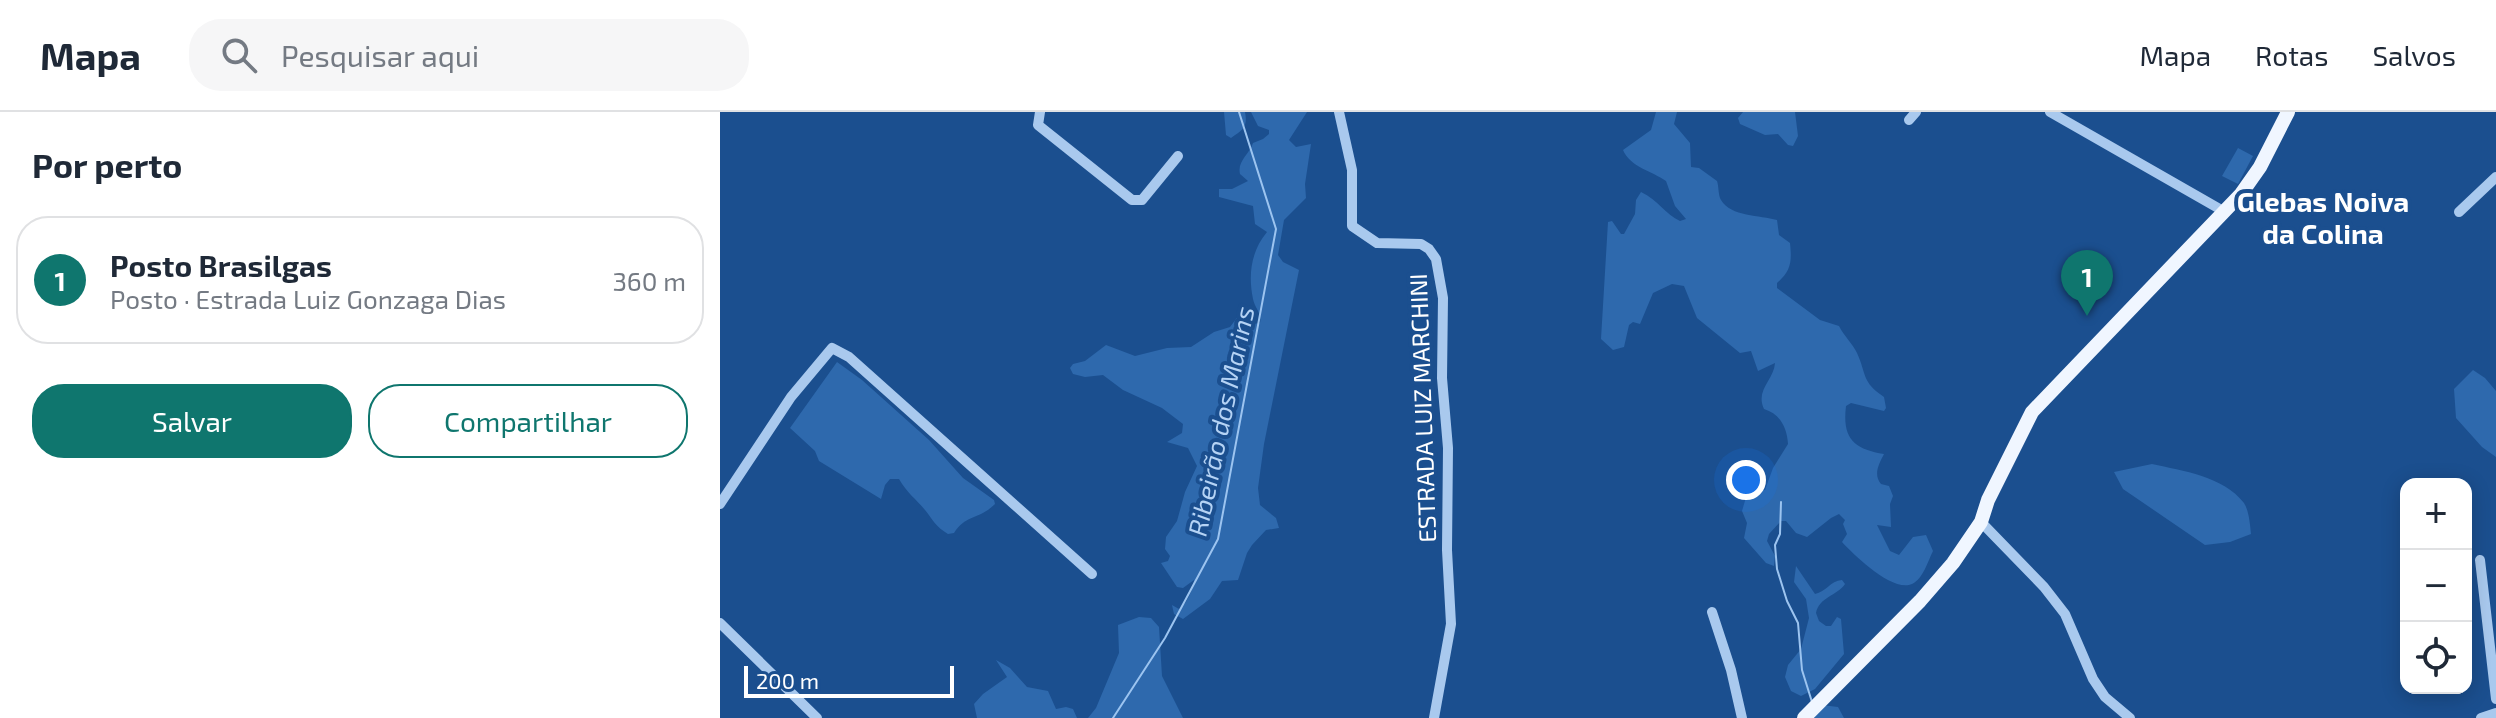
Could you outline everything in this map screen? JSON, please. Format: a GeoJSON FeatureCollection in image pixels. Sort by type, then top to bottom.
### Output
{"type":"FeatureCollection","features":[{"type":"Feature","properties":{"kind":"main road"},"geometry":{"type":"LineString","coordinates":[[1812,711],[1953,563],[1981,522],[1988,500],[2032,412],[2225,212],[2260,167],[2288,112]]}},
{"type":"Feature","properties":{"kind":"street"},"geometry":{"type":"LineString","coordinates":[[1040,112],[1038,125],[1132,200],[1142,200],[1178,156]]}},
{"type":"Feature","properties":{"kind":"street","name":"ESTRADA LUIZ MARCHINI"},"geometry":{"type":"LineString","coordinates":[[1339,112],[1352,170],[1352,226],[1377,243],[1421,244],[1429,249],[1436,259],[1443,298],[1442,378],[1448,448],[1447,550],[1451,624],[1434,718]]}},
{"type":"Feature","properties":{"kind":"street"},"geometry":{"type":"LineString","coordinates":[[2050,112],[2225,212]]}},
{"type":"Feature","properties":{"kind":"street"},"geometry":{"type":"LineString","coordinates":[[2459,212],[2496,177]]}},
{"type":"Feature","properties":{"kind":"street"},"geometry":{"type":"LineString","coordinates":[[720,504],[791,397],[832,348],[849,357],[1092,574]]}},
{"type":"Feature","properties":{"kind":"street"},"geometry":{"type":"LineString","coordinates":[[1981,522],[2044,587],[2065,614],[2093,679],[2105,697],[2130,718]]}},
{"type":"Feature","properties":{"kind":"street"},"geometry":{"type":"LineString","coordinates":[[2480,560],[2496,699]]}},
{"type":"Feature","properties":{"kind":"street"},"geometry":{"type":"LineString","coordinates":[[1712,612],[1731,670],[1742,718]]}},
{"type":"Feature","properties":{"kind":"street"},"geometry":{"type":"LineString","coordinates":[[720,623],[817,718]]}},
{"type":"Feature","properties":{"kind":"street"},"geometry":{"type":"LineString","coordinates":[[2481,718],[2496,713]]}},
{"type":"Feature","properties":{"kind":"shaded area"},"geometry":{"type":"Polygon","coordinates":[[[1224,112],[1245,112],[1244,128],[1231,138],[1226,135],[1224,112]]]}},
{"type":"Feature","properties":{"kind":"shaded area"},"geometry":{"type":"Polygon","coordinates":[[[1251,112],[1307,112],[1289,140],[1296,147],[1311,144],[1306,198],[1284,220],[1278,255],[1283,262],[1299,270],[1258,488],[1260,505],[1276,518],[1279,528],[1266,530],[1252,545],[1238,580],[1222,581],[1210,599],[1183,619],[1174,614],[1172,605],[1179,609],[1182,607],[1194,580],[1183,588],[1177,587],[1161,563],[1168,561],[1170,556],[1165,549],[1166,537],[1177,521],[1197,466],[1188,448],[1167,442],[1182,433],[1183,424],[1162,408],[1123,390],[1103,375],[1085,377],[1073,374],[1070,368],[1106,345],[1135,356],[1167,348],[1191,347],[1214,332],[1230,327],[1239,315],[1246,325],[1260,323],[1253,299],[1251,272],[1257,247],[1267,232],[1255,224],[1253,206],[1219,197],[1219,189],[1232,189],[1248,181],[1240,174],[1242,162],[1253,143],[1269,134],[1269,130],[1258,126],[1251,112]]]}},
{"type":"Feature","properties":{"kind":"shaded area"},"geometry":{"type":"Polygon","coordinates":[[[1656,112],[1677,112],[1674,124],[1690,143],[1691,167],[1699,168],[1717,181],[1720,198],[1726,206],[1777,220],[1779,235],[1790,243],[1791,256],[1790,266],[1777,283],[1777,288],[1820,320],[1839,326],[1855,350],[1868,382],[1884,397],[1884,411],[1851,403],[1846,406],[1846,427],[1858,445],[1884,454],[1877,476],[1881,484],[1889,486],[1893,496],[1890,504],[1891,527],[1877,525],[1890,551],[1899,555],[1913,537],[1926,535],[1933,551],[1916,582],[1904,585],[1895,583],[1855,555],[1842,542],[1847,534],[1843,524],[1845,520],[1839,514],[1807,537],[1796,533],[1786,521],[1781,521],[1767,541],[1775,556],[1774,566],[1766,563],[1744,538],[1747,523],[1742,511],[1747,494],[1741,481],[1753,482],[1759,490],[1765,490],[1773,468],[1788,444],[1782,422],[1764,409],[1762,402],[1763,391],[1775,363],[1758,371],[1751,351],[1740,353],[1697,318],[1684,286],[1672,284],[1653,293],[1640,324],[1633,322],[1629,325],[1624,347],[1613,350],[1601,339],[1608,222],[1612,221],[1624,234],[1635,214],[1636,200],[1641,192],[1680,221],[1686,219],[1675,206],[1666,181],[1636,165],[1623,150],[1651,130],[1656,112]]]}},
{"type":"Feature","properties":{"kind":"shaded area"},"geometry":{"type":"Polygon","coordinates":[[[1743,112],[1795,112],[1798,136],[1793,146],[1778,134],[1765,135],[1740,124],[1738,118],[1743,112]]]}},
{"type":"Feature","properties":{"kind":"shaded area"},"geometry":{"type":"Polygon","coordinates":[[[2238,148],[2253,156],[2238,184],[2222,176],[2238,148]]]}},
{"type":"Feature","properties":{"kind":"shaded area"},"geometry":{"type":"Polygon","coordinates":[[[837,362],[862,380],[929,440],[963,478],[994,500],[995,504],[948,534],[940,529],[899,479],[890,479],[881,499],[819,461],[815,451],[790,428],[837,362]]]}},
{"type":"Feature","properties":{"kind":"shaded area"},"geometry":{"type":"Polygon","coordinates":[[[2473,370],[2496,391],[2496,457],[2482,447],[2456,418],[2454,389],[2473,370]]]}},
{"type":"Feature","properties":{"kind":"shaded area"},"geometry":{"type":"Polygon","coordinates":[[[2152,464],[2189,472],[2225,486],[2244,503],[2251,534],[2230,542],[2205,545],[2123,489],[2114,472],[2152,464]]]}},
{"type":"Feature","properties":{"kind":"shaded area"},"geometry":{"type":"Polygon","coordinates":[[[1796,566],[1815,594],[1838,581],[1842,580],[1845,584],[1821,603],[1816,613],[1819,621],[1826,626],[1831,626],[1837,617],[1841,619],[1844,654],[1815,689],[1801,696],[1791,691],[1785,677],[1788,665],[1801,649],[1809,618],[1806,599],[1794,582],[1796,566]]]}},
{"type":"Feature","properties":{"kind":"shaded area"},"geometry":{"type":"Polygon","coordinates":[[[1139,617],[1151,618],[1159,627],[1162,676],[1183,718],[1088,718],[1096,708],[1119,653],[1118,625],[1139,617]]]}},
{"type":"Feature","properties":{"kind":"shaded area"},"geometry":{"type":"Polygon","coordinates":[[[996,660],[1010,668],[1027,687],[1048,691],[1056,709],[1073,709],[1077,718],[977,718],[974,704],[1007,677],[996,660]]]}},
{"type":"Feature","properties":{"kind":"shaded area"},"geometry":{"type":"Polygon","coordinates":[[[1822,705],[1838,707],[1844,718],[1814,718],[1822,705]]]}},
{"type":"Feature","properties":{"kind":"waterway","name":"Ribeirão dos Marins"},"geometry":{"type":"LineString","coordinates":[[1113,718],[1165,638],[1218,539],[1276,229],[1239,112]]}},
{"type":"Feature","properties":{"kind":"waterway","name":"Ribeirão dos Marins"},"geometry":{"type":"LineString","coordinates":[[1781,502],[1780,534],[1775,545],[1777,569],[1798,623],[1802,670],[1812,702]]}},
{"type":"Feature","properties":{"kind":"place","name":"Posto Brasilgas"},"geometry":{"type":"Point","coordinates":[2087,316]}},
{"type":"Feature","properties":{"kind":"district","name":"Glebas Noiva da Colina"},"geometry":{"type":"Point","coordinates":[2323,217]}}]}
